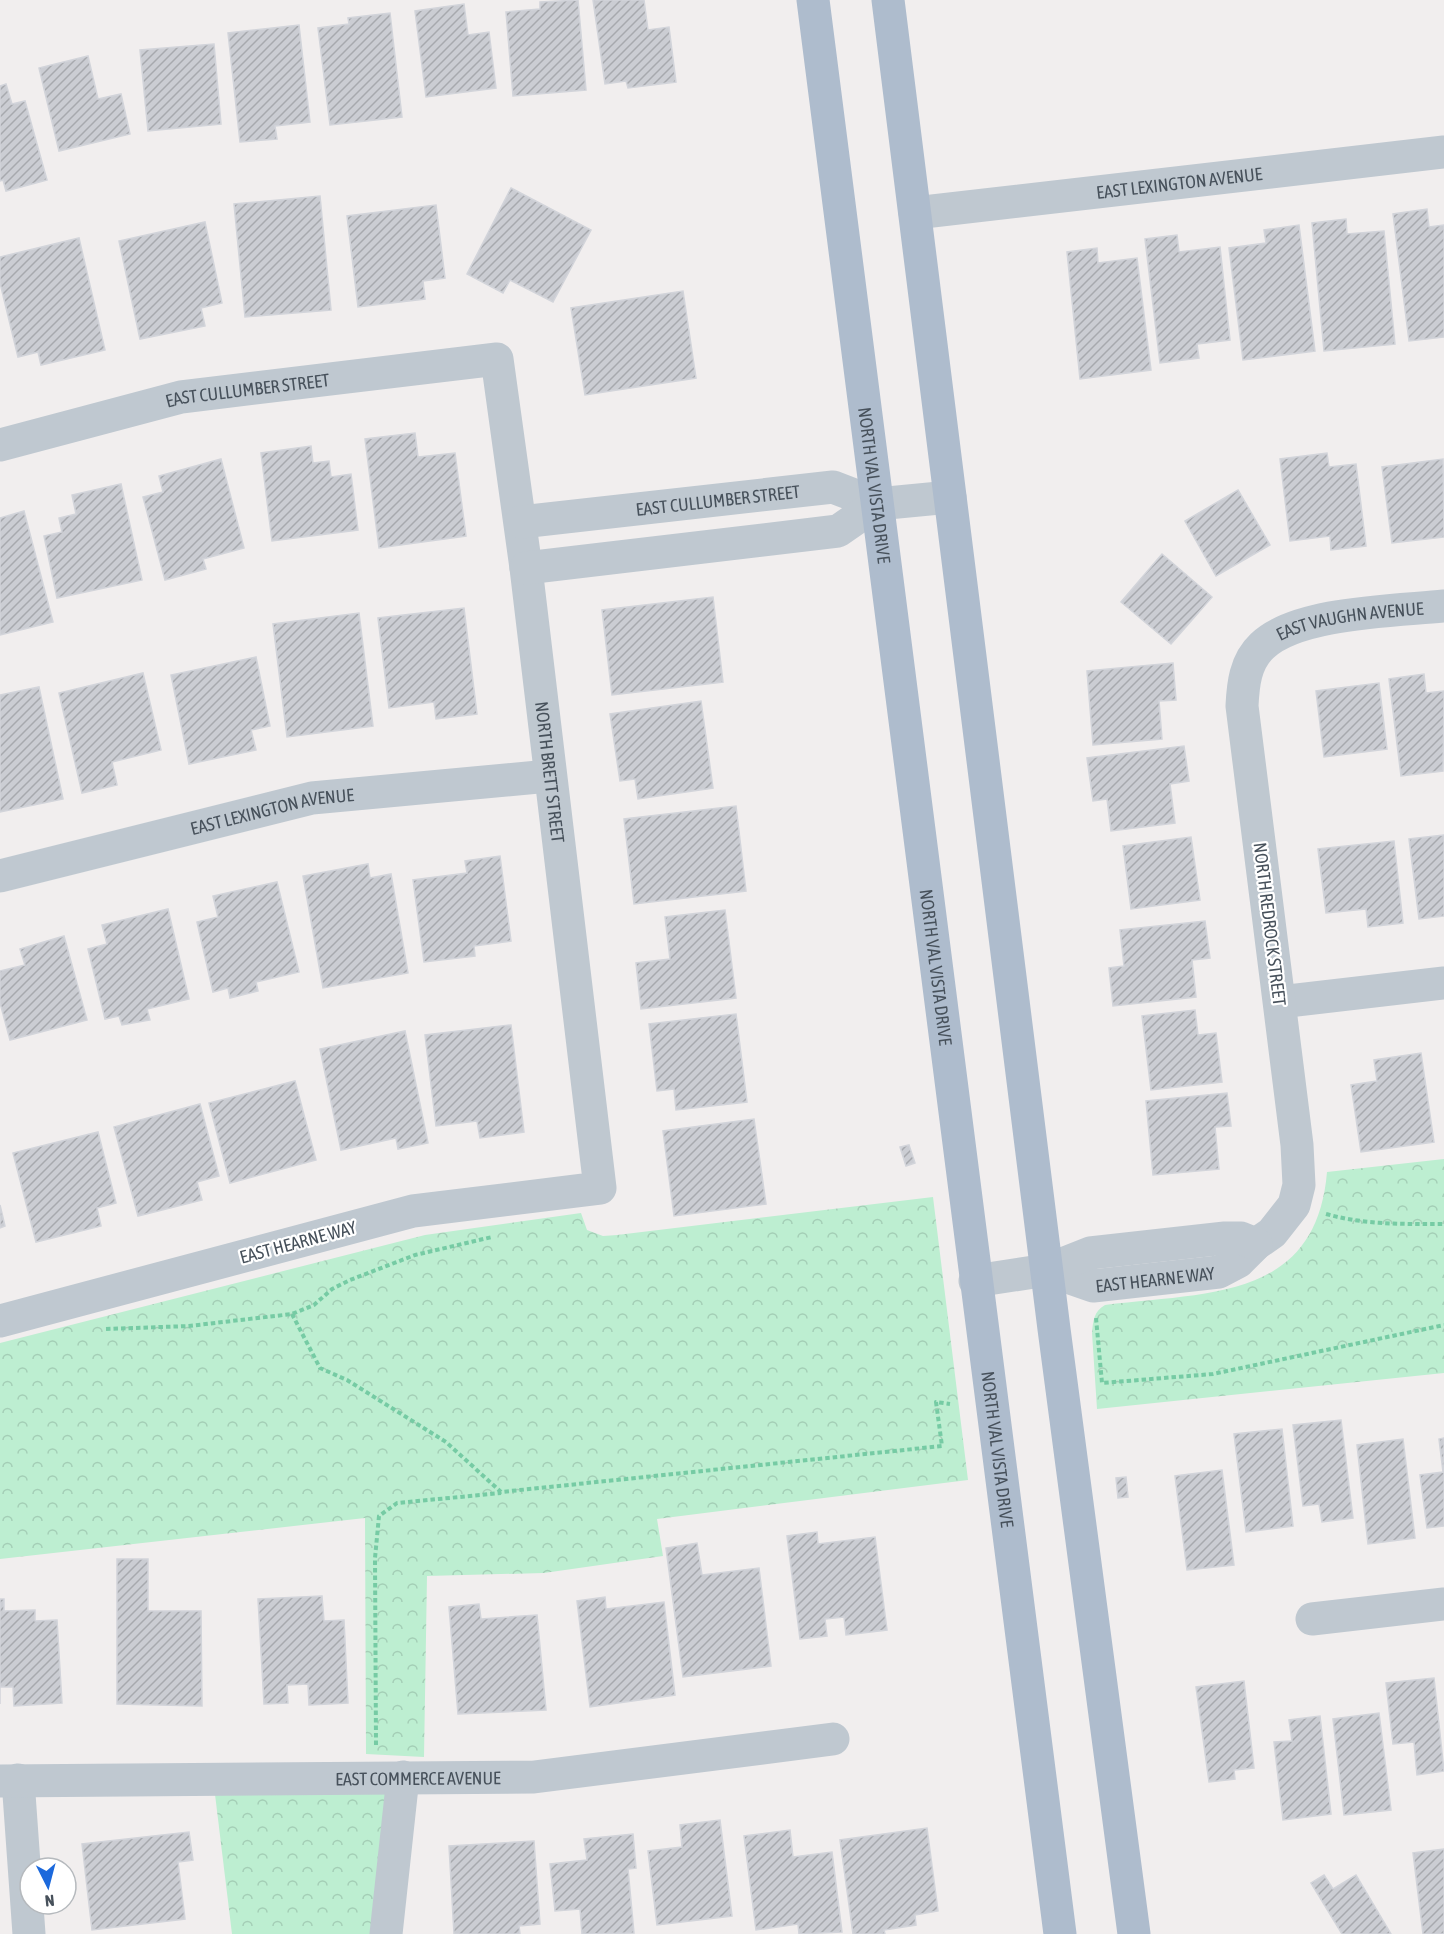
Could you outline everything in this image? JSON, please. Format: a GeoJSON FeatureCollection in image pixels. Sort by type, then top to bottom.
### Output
{"type":"FeatureCollection","features":[{"type":"Feature","properties":{"kind":"main road","name":"NORTH VAL VISTA DRIVE"},"geometry":{"type":"LineString","coordinates":[[813,0],[1060,1934]]}},
{"type":"Feature","properties":{"kind":"main road"},"geometry":{"type":"LineString","coordinates":[[888,0],[1047,1270],[1134,1934]]}},
{"type":"Feature","properties":{"kind":"street","name":"EAST LEXINGTON AVENUE"},"geometry":{"type":"LineString","coordinates":[[915,213],[1444,153]]}},
{"type":"Feature","properties":{"kind":"street","name":"EAST CULLUMBER STREET"},"geometry":{"type":"LineString","coordinates":[[0,445],[181,397],[497,359]]}},
{"type":"Feature","properties":{"kind":"street","name":"NORTH BRETT STREET"},"geometry":{"type":"LineString","coordinates":[[497,359],[521,522],[549,776],[600,1188]]}},
{"type":"Feature","properties":{"kind":"street","name":"EAST CULLUMBER STREET"},"geometry":{"type":"LineString","coordinates":[[521,522],[833,487],[877,504],[950,496]]}},
{"type":"Feature","properties":{"kind":"street","name":"EAST CULLUMBER STREET"},"geometry":{"type":"LineString","coordinates":[[526,568],[838,531],[877,504]]}},
{"type":"Feature","properties":{"kind":"street","name":"EAST VAUGHN AVENUE"},"geometry":{"type":"LineString","coordinates":[[1260,647],[1276,634],[1322,620],[1444,606]]}},
{"type":"Feature","properties":{"kind":"street","name":"NORTH REDROCK STREET"},"geometry":{"type":"LineString","coordinates":[[1260,647],[1248,665],[1242,706],[1299,1165],[1299,1185],[1293,1205]]}},
{"type":"Feature","properties":{"kind":"street","name":"EAST LEXINGTON AVENUE"},"geometry":{"type":"LineString","coordinates":[[0,876],[312,798],[549,776]]}},
{"type":"Feature","properties":{"kind":"street"},"geometry":{"type":"LineString","coordinates":[[1280,1002],[1444,983]]}},
{"type":"Feature","properties":{"kind":"street","name":"EAST HEARNE WAY"},"geometry":{"type":"LineString","coordinates":[[0,1321],[413,1211],[600,1188]]}},
{"type":"Feature","properties":{"kind":"street","name":"EAST HEARNE WAY"},"geometry":{"type":"LineString","coordinates":[[975,1281],[1047,1270],[1090,1253],[1225,1238],[1241,1238],[1256,1244],[1272,1233],[1293,1205]]}},
{"type":"Feature","properties":{"kind":"street"},"geometry":{"type":"LineString","coordinates":[[1312,1619],[1444,1604]]}},
{"type":"Feature","properties":{"kind":"street","name":"EAST COMMERCE AVENUE"},"geometry":{"type":"LineString","coordinates":[[9,1780],[497,1778],[570,1774],[833,1739]]}},
{"type":"Feature","properties":{"kind":"street"},"geometry":{"type":"LineString","coordinates":[[386,1934],[390,1777]]}},
{"type":"Feature","properties":{"kind":"street"},"geometry":{"type":"LineString","coordinates":[[9,1780],[29,1934]]}},
{"type":"Feature","properties":{"kind":"path"},"geometry":{"type":"LineString","coordinates":[[1293,1205],[1345,1219],[1387,1224],[1444,1224]]}},
{"type":"Feature","properties":{"kind":"path"},"geometry":{"type":"LineString","coordinates":[[97,1329],[189,1326],[292,1314],[314,1305],[332,1289],[350,1280],[415,1255],[503,1235]]}},
{"type":"Feature","properties":{"kind":"path"},"geometry":{"type":"LineString","coordinates":[[292,1314],[305,1343],[320,1368],[347,1380],[446,1442],[501,1492]]}},
{"type":"Feature","properties":{"kind":"path"},"geometry":{"type":"LineString","coordinates":[[1095,1316],[1102,1383],[1213,1374],[1444,1325]]}},
{"type":"Feature","properties":{"kind":"path"},"geometry":{"type":"LineString","coordinates":[[390,1777],[375,1558],[379,1516],[397,1503],[942,1446],[936,1402],[950,1404]]}},
{"type":"Feature","properties":{"kind":"green space"},"geometry":{"type":"Polygon","coordinates":[[[1444,1159],[1444,1373],[1097,1409],[1092,1333],[1095,1317],[1101,1307],[1216,1291],[1249,1282],[1278,1268],[1302,1246],[1318,1215],[1327,1172],[1444,1159]]]}},
{"type":"Feature","properties":{"kind":"green space"},"geometry":{"type":"Polygon","coordinates":[[[933,1197],[968,1480],[657,1519],[663,1556],[544,1573],[427,1576],[424,1757],[366,1754],[365,1518],[0,1559],[0,1343],[425,1235],[581,1213],[587,1230],[603,1236],[617,1235],[933,1197]]]}},
{"type":"Feature","properties":{"kind":"green space"},"geometry":{"type":"Polygon","coordinates":[[[403,1777],[386,1934],[232,1934],[213,1778],[403,1777]]]}},
{"type":"Feature","properties":{"kind":"building"},"geometry":{"type":"Polygon","coordinates":[[[578,0],[586,90],[513,96],[506,12],[540,9],[540,2],[578,0]]]}},
{"type":"Feature","properties":{"kind":"building"},"geometry":{"type":"Polygon","coordinates":[[[593,0],[644,0],[648,30],[669,27],[676,82],[628,88],[626,81],[605,84],[593,0]]]}},
{"type":"Feature","properties":{"kind":"building"},"geometry":{"type":"Polygon","coordinates":[[[464,4],[468,35],[489,32],[496,88],[426,97],[415,11],[464,4]]]}},
{"type":"Feature","properties":{"kind":"building"},"geometry":{"type":"Polygon","coordinates":[[[390,13],[402,117],[330,125],[318,28],[349,24],[348,18],[390,13]]]}},
{"type":"Feature","properties":{"kind":"building"},"geometry":{"type":"Polygon","coordinates":[[[299,25],[310,122],[275,126],[277,139],[240,142],[228,33],[299,25]]]}},
{"type":"Feature","properties":{"kind":"building"},"geometry":{"type":"Polygon","coordinates":[[[214,44],[221,124],[148,131],[140,50],[214,44]]]}},
{"type":"Feature","properties":{"kind":"building"},"geometry":{"type":"Polygon","coordinates":[[[88,56],[98,99],[121,94],[130,134],[59,151],[39,68],[88,56]]]}},
{"type":"Feature","properties":{"kind":"building"},"geometry":{"type":"Polygon","coordinates":[[[6,84],[12,104],[25,101],[47,180],[6,191],[3,180],[0,181],[0,86],[6,84]]]}},
{"type":"Feature","properties":{"kind":"building"},"geometry":{"type":"Polygon","coordinates":[[[511,188],[591,230],[553,302],[510,280],[503,293],[467,274],[511,188]]]}},
{"type":"Feature","properties":{"kind":"building"},"geometry":{"type":"Polygon","coordinates":[[[320,196],[331,310],[245,317],[234,204],[320,196]]]}},
{"type":"Feature","properties":{"kind":"building"},"geometry":{"type":"Polygon","coordinates":[[[436,205],[445,278],[423,281],[425,299],[358,307],[347,216],[436,205]]]}},
{"type":"Feature","properties":{"kind":"building"},"geometry":{"type":"Polygon","coordinates":[[[1427,209],[1429,227],[1444,225],[1444,337],[1409,341],[1393,214],[1427,209]]]}},
{"type":"Feature","properties":{"kind":"building"},"geometry":{"type":"Polygon","coordinates":[[[1346,219],[1347,234],[1384,231],[1395,344],[1324,351],[1312,223],[1346,219]]]}},
{"type":"Feature","properties":{"kind":"building"},"geometry":{"type":"Polygon","coordinates":[[[205,222],[222,303],[201,308],[205,326],[140,339],[119,241],[205,222]]]}},
{"type":"Feature","properties":{"kind":"building"},"geometry":{"type":"Polygon","coordinates":[[[1299,225],[1315,351],[1243,360],[1229,248],[1266,243],[1264,230],[1299,225]]]}},
{"type":"Feature","properties":{"kind":"building"},"geometry":{"type":"Polygon","coordinates":[[[1177,235],[1179,252],[1220,247],[1230,340],[1197,344],[1199,358],[1160,363],[1145,239],[1177,235]]]}},
{"type":"Feature","properties":{"kind":"building"},"geometry":{"type":"Polygon","coordinates":[[[79,238],[105,350],[41,365],[38,352],[18,357],[0,283],[0,257],[79,238]]]}},
{"type":"Feature","properties":{"kind":"building"},"geometry":{"type":"Polygon","coordinates":[[[1097,248],[1098,263],[1137,258],[1151,370],[1080,379],[1067,252],[1097,248]]]}},
{"type":"Feature","properties":{"kind":"building"},"geometry":{"type":"Polygon","coordinates":[[[683,291],[696,378],[585,395],[571,308],[683,291]]]}},
{"type":"Feature","properties":{"kind":"building"},"geometry":{"type":"Polygon","coordinates":[[[415,433],[418,457],[455,453],[466,536],[379,548],[365,439],[415,433]]]}},
{"type":"Feature","properties":{"kind":"building"},"geometry":{"type":"Polygon","coordinates":[[[311,446],[313,463],[329,461],[331,477],[351,474],[358,530],[272,541],[261,453],[311,446]]]}},
{"type":"Feature","properties":{"kind":"building"},"geometry":{"type":"Polygon","coordinates":[[[1327,453],[1329,467],[1356,464],[1366,546],[1331,550],[1330,536],[1290,541],[1280,459],[1327,453]]]}},
{"type":"Feature","properties":{"kind":"building"},"geometry":{"type":"Polygon","coordinates":[[[221,459],[244,548],[203,559],[206,569],[165,580],[143,497],[163,492],[159,476],[221,459]]]}},
{"type":"Feature","properties":{"kind":"building"},"geometry":{"type":"Polygon","coordinates":[[[1443,459],[1444,537],[1392,543],[1382,467],[1443,459]]]}},
{"type":"Feature","properties":{"kind":"building"},"geometry":{"type":"Polygon","coordinates":[[[121,484],[142,580],[57,598],[44,536],[62,532],[59,518],[76,514],[72,495],[121,484]]]}},
{"type":"Feature","properties":{"kind":"building"},"geometry":{"type":"Polygon","coordinates":[[[1238,490],[1270,545],[1216,576],[1185,521],[1238,490]]]}},
{"type":"Feature","properties":{"kind":"building"},"geometry":{"type":"Polygon","coordinates":[[[24,511],[53,622],[0,635],[0,518],[24,511]]]}},
{"type":"Feature","properties":{"kind":"building"},"geometry":{"type":"Polygon","coordinates":[[[1162,554],[1212,597],[1171,644],[1121,602],[1162,554]]]}},
{"type":"Feature","properties":{"kind":"building"},"geometry":{"type":"Polygon","coordinates":[[[713,597],[723,682],[612,695],[602,610],[713,597]]]}},
{"type":"Feature","properties":{"kind":"building"},"geometry":{"type":"Polygon","coordinates":[[[464,608],[477,714],[436,719],[434,702],[389,708],[378,618],[464,608]]]}},
{"type":"Feature","properties":{"kind":"building"},"geometry":{"type":"Polygon","coordinates":[[[359,613],[373,726],[287,737],[273,624],[359,613]]]}},
{"type":"Feature","properties":{"kind":"building"},"geometry":{"type":"Polygon","coordinates":[[[256,657],[270,726],[251,730],[256,750],[189,764],[171,675],[256,657]]]}},
{"type":"Feature","properties":{"kind":"building"},"geometry":{"type":"Polygon","coordinates":[[[1173,663],[1176,700],[1159,701],[1162,739],[1093,745],[1087,671],[1173,663]]]}},
{"type":"Feature","properties":{"kind":"building"},"geometry":{"type":"Polygon","coordinates":[[[143,673],[161,750],[112,762],[117,785],[82,793],[59,693],[143,673]]]}},
{"type":"Feature","properties":{"kind":"building"},"geometry":{"type":"Polygon","coordinates":[[[1424,674],[1426,693],[1444,691],[1443,771],[1401,776],[1389,679],[1424,674]]]}},
{"type":"Feature","properties":{"kind":"building"},"geometry":{"type":"Polygon","coordinates":[[[1379,683],[1387,749],[1324,757],[1316,691],[1379,683]]]}},
{"type":"Feature","properties":{"kind":"building"},"geometry":{"type":"Polygon","coordinates":[[[39,687],[63,799],[0,812],[0,695],[39,687]]]}},
{"type":"Feature","properties":{"kind":"building"},"geometry":{"type":"Polygon","coordinates":[[[701,701],[713,788],[638,799],[635,779],[620,781],[610,714],[701,701]]]}},
{"type":"Feature","properties":{"kind":"building"},"geometry":{"type":"Polygon","coordinates":[[[1184,746],[1189,781],[1170,784],[1175,823],[1111,831],[1107,799],[1093,801],[1087,758],[1184,746]]]}},
{"type":"Feature","properties":{"kind":"building"},"geometry":{"type":"Polygon","coordinates":[[[736,806],[746,891],[634,904],[624,819],[736,806]]]}},
{"type":"Feature","properties":{"kind":"building"},"geometry":{"type":"Polygon","coordinates":[[[1444,835],[1444,916],[1419,919],[1409,839],[1444,835]]]}},
{"type":"Feature","properties":{"kind":"building"},"geometry":{"type":"Polygon","coordinates":[[[1191,837],[1200,900],[1131,909],[1123,846],[1191,837]]]}},
{"type":"Feature","properties":{"kind":"building"},"geometry":{"type":"Polygon","coordinates":[[[1394,841],[1403,923],[1368,927],[1366,909],[1326,913],[1318,849],[1394,841]]]}},
{"type":"Feature","properties":{"kind":"building"},"geometry":{"type":"Polygon","coordinates":[[[500,856],[511,941],[474,946],[475,956],[424,962],[413,880],[467,873],[465,861],[500,856]]]}},
{"type":"Feature","properties":{"kind":"building"},"geometry":{"type":"Polygon","coordinates":[[[368,864],[370,878],[391,874],[408,973],[323,988],[303,876],[368,864]]]}},
{"type":"Feature","properties":{"kind":"building"},"geometry":{"type":"Polygon","coordinates":[[[277,882],[299,972],[256,982],[258,991],[230,998],[228,988],[213,992],[197,922],[218,917],[213,896],[277,882]]]}},
{"type":"Feature","properties":{"kind":"building"},"geometry":{"type":"Polygon","coordinates":[[[168,909],[189,999],[147,1009],[150,1020],[122,1025],[119,1016],[105,1019],[88,949],[107,944],[102,925],[168,909]]]}},
{"type":"Feature","properties":{"kind":"building"},"geometry":{"type":"Polygon","coordinates":[[[725,910],[736,998],[641,1009],[636,963],[670,959],[665,917],[725,910]]]}},
{"type":"Feature","properties":{"kind":"building"},"geometry":{"type":"Polygon","coordinates":[[[1205,921],[1210,958],[1192,960],[1196,997],[1113,1006],[1109,968],[1124,966],[1120,930],[1205,921]]]}},
{"type":"Feature","properties":{"kind":"building"},"geometry":{"type":"Polygon","coordinates":[[[64,936],[87,1020],[10,1040],[0,1003],[0,971],[25,965],[20,949],[64,936]]]}},
{"type":"Feature","properties":{"kind":"building"},"geometry":{"type":"Polygon","coordinates":[[[1195,1010],[1198,1035],[1216,1033],[1222,1082],[1151,1090],[1142,1016],[1195,1010]]]}},
{"type":"Feature","properties":{"kind":"building"},"geometry":{"type":"Polygon","coordinates":[[[736,1014],[747,1102],[676,1110],[674,1089],[657,1091],[649,1024],[736,1014]]]}},
{"type":"Feature","properties":{"kind":"building"},"geometry":{"type":"Polygon","coordinates":[[[511,1025],[524,1132],[480,1138],[477,1121],[436,1126],[425,1035],[511,1025]]]}},
{"type":"Feature","properties":{"kind":"building"},"geometry":{"type":"Polygon","coordinates":[[[405,1031],[428,1143],[398,1149],[396,1138],[341,1150],[320,1049],[405,1031]]]}},
{"type":"Feature","properties":{"kind":"building"},"geometry":{"type":"Polygon","coordinates":[[[1421,1053],[1434,1142],[1361,1152],[1351,1085],[1377,1081],[1374,1060],[1421,1053]]]}},
{"type":"Feature","properties":{"kind":"building"},"geometry":{"type":"Polygon","coordinates":[[[295,1081],[316,1160],[230,1183],[209,1103],[295,1081]]]}},
{"type":"Feature","properties":{"kind":"building"},"geometry":{"type":"Polygon","coordinates":[[[1227,1093],[1231,1126],[1215,1127],[1219,1169],[1153,1175],[1146,1101],[1227,1093]]]}},
{"type":"Feature","properties":{"kind":"building"},"geometry":{"type":"Polygon","coordinates":[[[200,1104],[219,1176],[197,1182],[202,1200],[138,1216],[114,1127],[200,1104]]]}},
{"type":"Feature","properties":{"kind":"building"},"geometry":{"type":"Polygon","coordinates":[[[754,1119],[766,1204],[674,1216],[663,1131],[754,1119]]]}},
{"type":"Feature","properties":{"kind":"building"},"geometry":{"type":"Polygon","coordinates":[[[98,1132],[116,1203],[97,1208],[101,1226],[36,1242],[13,1153],[98,1132]]]}},
{"type":"Feature","properties":{"kind":"building"},"geometry":{"type":"Polygon","coordinates":[[[909,1145],[915,1163],[906,1166],[900,1147],[909,1145]]]}},
{"type":"Feature","properties":{"kind":"building"},"geometry":{"type":"Polygon","coordinates":[[[0,1205],[5,1226],[0,1228],[0,1205]]]}},
{"type":"Feature","properties":{"kind":"building"},"geometry":{"type":"Polygon","coordinates":[[[1341,1420],[1353,1518],[1322,1522],[1319,1504],[1303,1506],[1293,1425],[1341,1420]]]}},
{"type":"Feature","properties":{"kind":"building"},"geometry":{"type":"Polygon","coordinates":[[[1282,1429],[1293,1526],[1246,1532],[1234,1434],[1282,1429]]]}},
{"type":"Feature","properties":{"kind":"building"},"geometry":{"type":"Polygon","coordinates":[[[1444,1438],[1444,1526],[1427,1528],[1420,1475],[1443,1472],[1439,1439],[1444,1438]]]}},
{"type":"Feature","properties":{"kind":"building"},"geometry":{"type":"Polygon","coordinates":[[[1403,1439],[1415,1538],[1368,1544],[1357,1445],[1403,1439]]]}},
{"type":"Feature","properties":{"kind":"building"},"geometry":{"type":"Polygon","coordinates":[[[1222,1470],[1234,1565],[1187,1570],[1175,1476],[1222,1470]]]}},
{"type":"Feature","properties":{"kind":"building"},"geometry":{"type":"Polygon","coordinates":[[[1126,1477],[1128,1497],[1118,1498],[1116,1478],[1126,1477]]]}},
{"type":"Feature","properties":{"kind":"building"},"geometry":{"type":"Polygon","coordinates":[[[817,1532],[818,1544],[875,1537],[887,1630],[846,1635],[844,1617],[825,1619],[827,1636],[800,1639],[787,1536],[817,1532]]]}},
{"type":"Feature","properties":{"kind":"building"},"geometry":{"type":"Polygon","coordinates":[[[697,1543],[702,1575],[759,1568],[771,1666],[683,1677],[666,1548],[697,1543]]]}},
{"type":"Feature","properties":{"kind":"building"},"geometry":{"type":"Polygon","coordinates":[[[117,1559],[148,1559],[148,1611],[201,1611],[202,1706],[117,1704],[117,1559]]]}},
{"type":"Feature","properties":{"kind":"building"},"geometry":{"type":"Polygon","coordinates":[[[322,1596],[324,1621],[344,1620],[348,1703],[309,1705],[308,1684],[287,1685],[288,1703],[264,1704],[258,1599],[322,1596]]]}},
{"type":"Feature","properties":{"kind":"building"},"geometry":{"type":"Polygon","coordinates":[[[605,1597],[606,1609],[664,1602],[675,1695],[590,1707],[577,1601],[605,1597]]]}},
{"type":"Feature","properties":{"kind":"building"},"geometry":{"type":"Polygon","coordinates":[[[0,1599],[4,1599],[4,1611],[35,1610],[35,1621],[57,1620],[62,1703],[14,1706],[13,1687],[0,1687],[0,1599]]]}},
{"type":"Feature","properties":{"kind":"building"},"geometry":{"type":"Polygon","coordinates":[[[479,1604],[481,1619],[537,1615],[546,1710],[458,1714],[449,1607],[479,1604]]]}},
{"type":"Feature","properties":{"kind":"building"},"geometry":{"type":"Polygon","coordinates":[[[1434,1678],[1444,1771],[1417,1775],[1414,1742],[1393,1744],[1386,1683],[1434,1678]]]}},
{"type":"Feature","properties":{"kind":"building"},"geometry":{"type":"Polygon","coordinates":[[[1244,1681],[1254,1768],[1234,1770],[1235,1779],[1209,1782],[1196,1687],[1244,1681]]]}},
{"type":"Feature","properties":{"kind":"building"},"geometry":{"type":"Polygon","coordinates":[[[1379,1713],[1391,1810],[1344,1815],[1333,1719],[1379,1713]]]}},
{"type":"Feature","properties":{"kind":"building"},"geometry":{"type":"Polygon","coordinates":[[[1320,1716],[1331,1814],[1283,1820],[1274,1742],[1292,1741],[1289,1720],[1320,1716]]]}},
{"type":"Feature","properties":{"kind":"building"},"geometry":{"type":"Polygon","coordinates":[[[720,1820],[732,1916],[657,1925],[648,1851],[682,1847],[680,1825],[720,1820]]]}},
{"type":"Feature","properties":{"kind":"building"},"geometry":{"type":"Polygon","coordinates":[[[927,1828],[938,1911],[915,1915],[916,1925],[884,1930],[885,1934],[853,1934],[840,1840],[927,1828]]]}},
{"type":"Feature","properties":{"kind":"building"},"geometry":{"type":"Polygon","coordinates":[[[790,1830],[793,1857],[832,1852],[842,1932],[799,1934],[798,1924],[756,1930],[744,1836],[790,1830]]]}},
{"type":"Feature","properties":{"kind":"building"},"geometry":{"type":"Polygon","coordinates":[[[189,1832],[193,1860],[178,1862],[185,1919],[92,1930],[82,1844],[189,1832]]]}},
{"type":"Feature","properties":{"kind":"building"},"geometry":{"type":"Polygon","coordinates":[[[633,1834],[636,1868],[628,1869],[634,1933],[582,1934],[580,1909],[555,1911],[550,1864],[587,1860],[584,1839],[633,1834]]]}},
{"type":"Feature","properties":{"kind":"building"},"geometry":{"type":"Polygon","coordinates":[[[534,1841],[540,1924],[519,1926],[520,1934],[454,1934],[449,1846],[534,1841]]]}},
{"type":"Feature","properties":{"kind":"building"},"geometry":{"type":"Polygon","coordinates":[[[1444,1849],[1444,1934],[1423,1934],[1413,1853],[1444,1849]]]}},
{"type":"Feature","properties":{"kind":"building"},"geometry":{"type":"Polygon","coordinates":[[[1324,1875],[1333,1889],[1356,1875],[1391,1934],[1342,1934],[1311,1883],[1324,1875]]]}}]}
